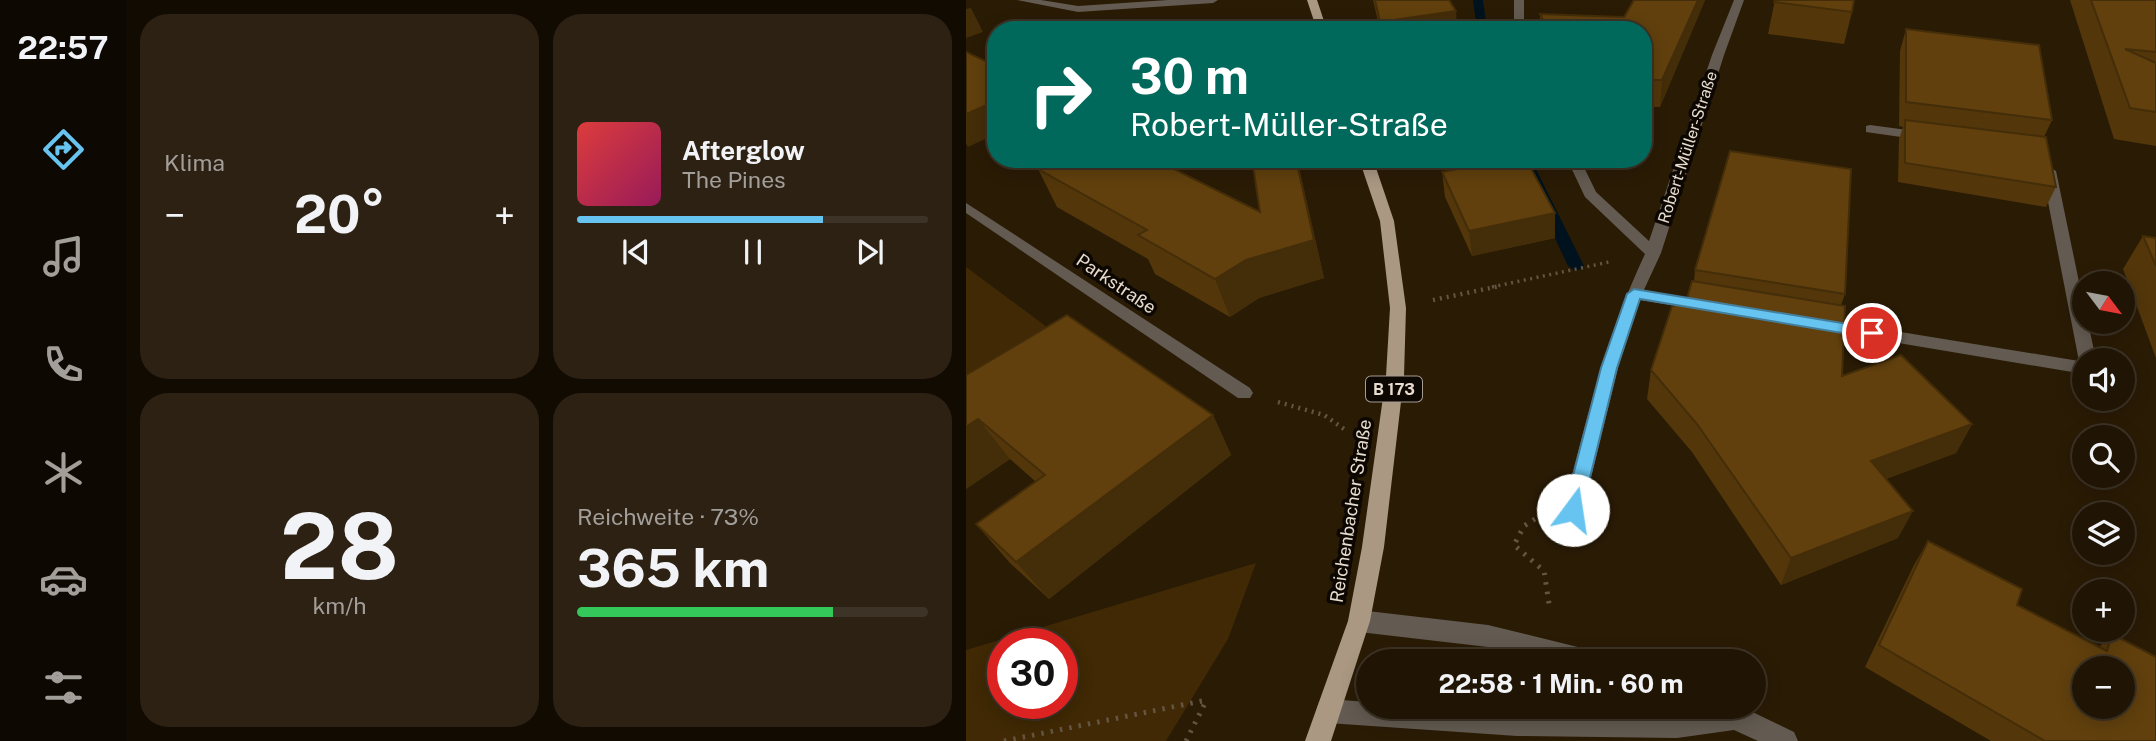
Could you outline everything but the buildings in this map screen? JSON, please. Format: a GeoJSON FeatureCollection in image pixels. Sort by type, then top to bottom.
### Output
{"type":"FeatureCollection","features":[{"type":"Feature","properties":{"kind":"main road"},"geometry":{"type":"LineString","coordinates":[[1312,0],[1319,21]]}},
{"type":"Feature","properties":{"kind":"main road","name":"Reichenbacher Straße"},"geometry":{"type":"LineString","coordinates":[[1318,741],[1359,621],[1373,547],[1395,376],[1398,308],[1387,221],[1369,168]]}},
{"type":"Feature","properties":{"kind":"street"},"geometry":{"type":"LineString","coordinates":[[1022,0],[1078,9],[1213,0]]}},
{"type":"Feature","properties":{"kind":"street"},"geometry":{"type":"LineString","coordinates":[[1519,0],[1519,21]]}},
{"type":"Feature","properties":{"kind":"street","name":"Robert-Müller-Straße"},"geometry":{"type":"LineString","coordinates":[[1573,510],[1609,368],[1634,294],[1653,253],[1718,55],[1739,0]]}},
{"type":"Feature","properties":{"kind":"street"},"geometry":{"type":"LineString","coordinates":[[1870,129],[1938,138]]}},
{"type":"Feature","properties":{"kind":"street"},"geometry":{"type":"LineString","coordinates":[[2045,151],[2085,348]]}},
{"type":"Feature","properties":{"kind":"street"},"geometry":{"type":"LineString","coordinates":[[1577,168],[1590,194],[1653,253]]}},
{"type":"Feature","properties":{"kind":"street","name":"Parkstraße"},"geometry":{"type":"LineString","coordinates":[[966,207],[1244,393]]}},
{"type":"Feature","properties":{"kind":"street"},"geometry":{"type":"LineString","coordinates":[[1634,294],[1730,310]]}},
{"type":"Feature","properties":{"kind":"street"},"geometry":{"type":"LineString","coordinates":[[1798,321],[2072,366]]}},
{"type":"Feature","properties":{"kind":"street"},"geometry":{"type":"LineString","coordinates":[[1359,621],[1488,636],[1540,649]]}},
{"type":"Feature","properties":{"kind":"street"},"geometry":{"type":"LineString","coordinates":[[1328,711],[1356,713]]}},
{"type":"Feature","properties":{"kind":"street"},"geometry":{"type":"LineString","coordinates":[[1444,719],[1517,724],[1677,726],[1701,719]]}},
{"type":"Feature","properties":{"kind":"street"},"geometry":{"type":"LineString","coordinates":[[1739,719],[1785,741]]}},
{"type":"Feature","properties":{"kind":"path"},"geometry":{"type":"LineString","coordinates":[[1398,308],[1653,253]]}},
{"type":"Feature","properties":{"kind":"path"},"geometry":{"type":"LineString","coordinates":[[1244,393],[1324,415],[1385,458]]}},
{"type":"Feature","properties":{"kind":"path"},"geometry":{"type":"LineString","coordinates":[[1544,649],[1551,605],[1544,571],[1514,545],[1524,526],[1538,517],[1573,510]]}},
{"type":"Feature","properties":{"kind":"path"},"geometry":{"type":"LineString","coordinates":[[1004,741],[1207,700],[1186,741]]}},
{"type":"Feature","properties":{"kind":"shaded area"},"geometry":{"type":"Polygon","coordinates":[[[966,267],[1059,336],[966,396],[966,267]]]}},
{"type":"Feature","properties":{"kind":"shaded area"},"geometry":{"type":"Polygon","coordinates":[[[1256,563],[1228,639],[1166,741],[966,741],[966,650],[987,644],[987,719],[1078,719],[1078,628],[1039,628],[1256,563]]]}},
{"type":"Feature","properties":{"kind":"waterway"},"geometry":{"type":"LineString","coordinates":[[1478,0],[1481,21]]}},
{"type":"Feature","properties":{"kind":"waterway"},"geometry":{"type":"LineString","coordinates":[[1528,168],[1576,266]]}},
{"type":"Feature","properties":{"kind":"route"},"geometry":{"type":"LineString","coordinates":[[1573,510],[1609,368],[1634,294],[1872,333]]}}]}
